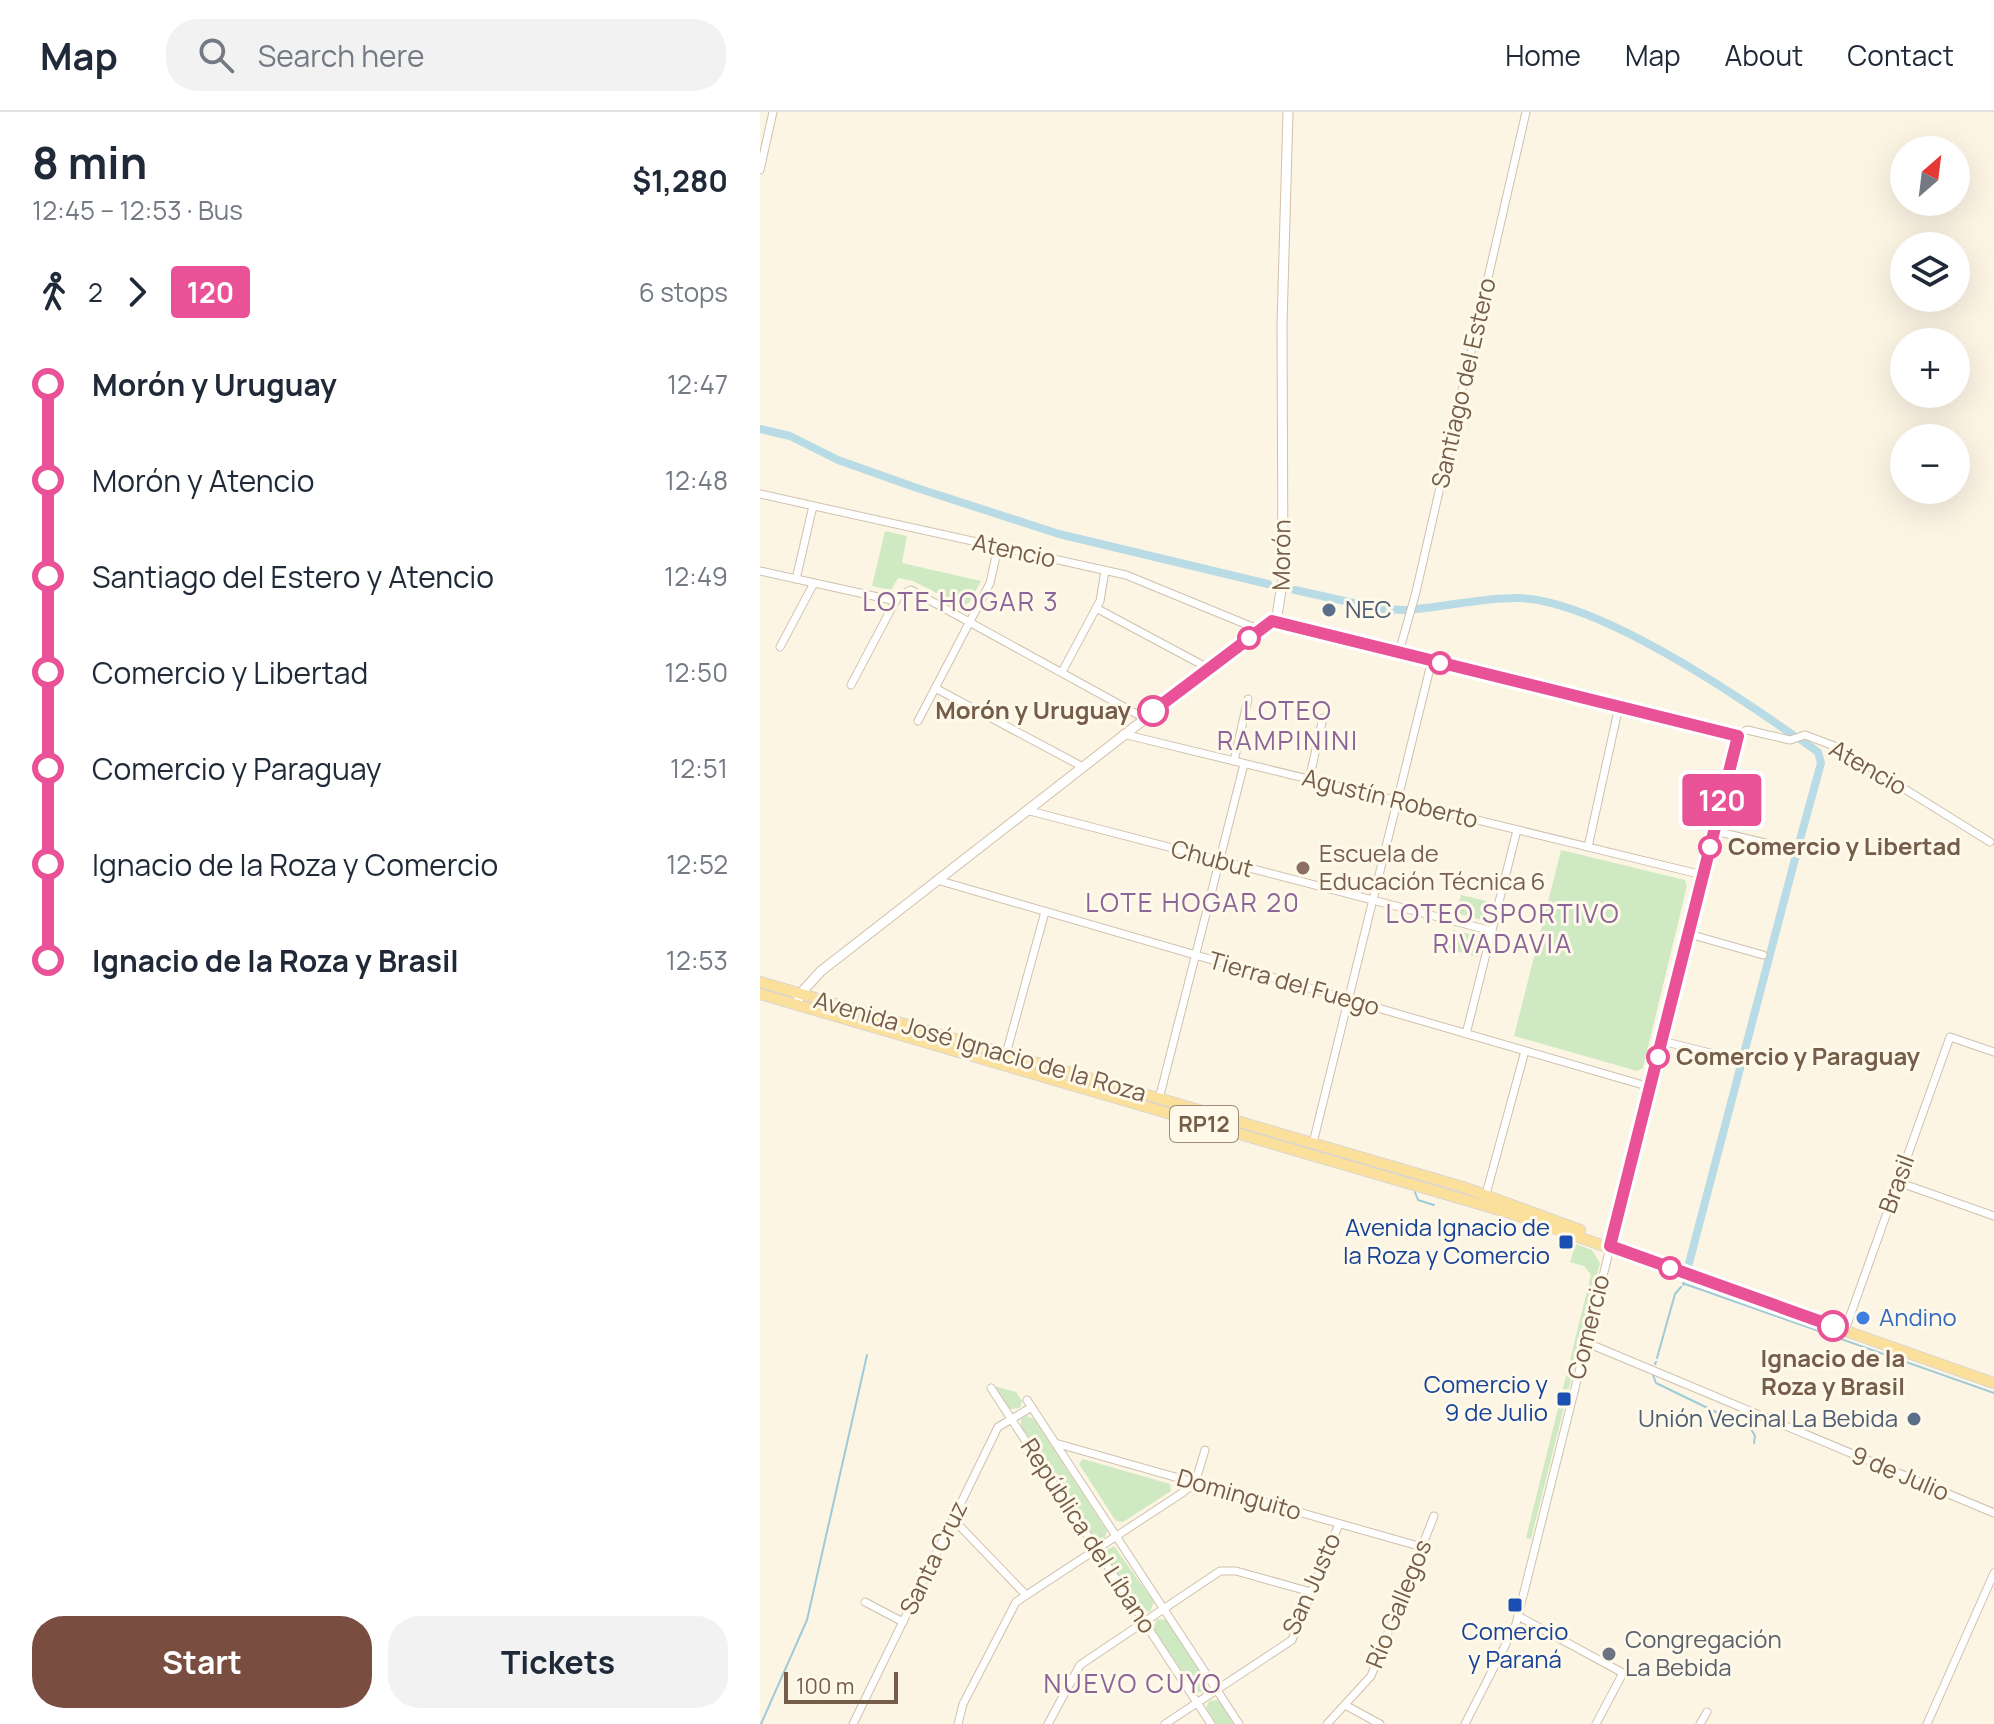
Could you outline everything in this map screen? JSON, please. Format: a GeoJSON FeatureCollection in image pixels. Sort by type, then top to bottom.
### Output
{"type":"FeatureCollection","features":[{"type":"Feature","properties":{"kind":"main road","name":"Avenida José Ignacio de la Roza"},"geometry":{"type":"LineString","coordinates":[[760,982],[798,1000],[1486,1205],[1993,1380]]}},
{"type":"Feature","properties":{"kind":"main road","name":"Avenida José Ignacio de la Roza"},"geometry":{"type":"LineString","coordinates":[[760,994],[798,1000],[1006,1054],[1486,1194],[1582,1230],[1610,1246]]}},
{"type":"Feature","properties":{"kind":"street"},"geometry":{"type":"LineString","coordinates":[[760,170],[773,112]]}},
{"type":"Feature","properties":{"kind":"street","name":"Morón"},"geometry":{"type":"LineString","coordinates":[[798,1000],[821,971],[1272,621],[1281,609],[1282,324],[1288,112]]}},
{"type":"Feature","properties":{"kind":"street","name":"Santiago del Estero"},"geometry":{"type":"LineString","coordinates":[[1399,652],[1416,592],[1526,112]]}},
{"type":"Feature","properties":{"kind":"street","name":"Atencio"},"geometry":{"type":"LineString","coordinates":[[760,494],[1126,575],[1260,630]]}},
{"type":"Feature","properties":{"kind":"street"},"geometry":{"type":"LineString","coordinates":[[796,579],[813,506]]}},
{"type":"Feature","properties":{"kind":"street"},"geometry":{"type":"LineString","coordinates":[[918,721],[990,583],[998,547]]}},
{"type":"Feature","properties":{"kind":"street"},"geometry":{"type":"LineString","coordinates":[[760,571],[896,601]]}},
{"type":"Feature","properties":{"kind":"street"},"geometry":{"type":"LineString","coordinates":[[1062,672],[1096,608],[1105,571]]}},
{"type":"Feature","properties":{"kind":"street"},"geometry":{"type":"LineString","coordinates":[[780,647],[814,583]]}},
{"type":"Feature","properties":{"kind":"street"},"geometry":{"type":"LineString","coordinates":[[851,685],[896,601],[902,593],[911,590],[1144,718]]}},
{"type":"Feature","properties":{"kind":"street"},"geometry":{"type":"LineString","coordinates":[[1096,608],[1208,668]]}},
{"type":"Feature","properties":{"kind":"street","name":"Atencio"},"geometry":{"type":"LineString","coordinates":[[1272,621],[1738,736],[1747,730],[1790,740],[1805,735],[1837,747],[1990,842]]}},
{"type":"Feature","properties":{"kind":"street"},"geometry":{"type":"LineString","coordinates":[[1313,1143],[1432,660]]}},
{"type":"Feature","properties":{"kind":"street"},"geometry":{"type":"LineString","coordinates":[[935,688],[1083,767]]}},
{"type":"Feature","properties":{"kind":"street"},"geometry":{"type":"LineString","coordinates":[[1234,761],[1248,699]]}},
{"type":"Feature","properties":{"kind":"street"},"geometry":{"type":"LineString","coordinates":[[1588,847],[1619,706]]}},
{"type":"Feature","properties":{"kind":"street"},"geometry":{"type":"LineString","coordinates":[[1309,780],[1323,718]]}},
{"type":"Feature","properties":{"kind":"street","name":"Agustín Roberto"},"geometry":{"type":"LineString","coordinates":[[1123,734],[1703,875]]}},
{"type":"Feature","properties":{"kind":"street","name":"Comercio"},"geometry":{"type":"LineString","coordinates":[[1465,1724],[1518,1616],[1738,736]]}},
{"type":"Feature","properties":{"kind":"street"},"geometry":{"type":"LineString","coordinates":[[1159,1099],[1244,764]]}},
{"type":"Feature","properties":{"kind":"street","name":"Chubut"},"geometry":{"type":"LineString","coordinates":[[1026,810],[1492,931]]}},
{"type":"Feature","properties":{"kind":"street"},"geometry":{"type":"LineString","coordinates":[[1466,1034],[1517,830]]}},
{"type":"Feature","properties":{"kind":"street"},"geometry":{"type":"LineString","coordinates":[[1715,831],[1799,851]]}},
{"type":"Feature","properties":{"kind":"street","name":"Tierra del Fuego"},"geometry":{"type":"LineString","coordinates":[[937,880],[1650,1087]]}},
{"type":"Feature","properties":{"kind":"street"},"geometry":{"type":"LineString","coordinates":[[1006,1054],[1045,912]]}},
{"type":"Feature","properties":{"kind":"street"},"geometry":{"type":"LineString","coordinates":[[1689,934],[1763,955]]}},
{"type":"Feature","properties":{"kind":"street","name":"Brasil"},"geometry":{"type":"LineString","coordinates":[[1845,1330],[1950,1037],[1994,1052]]}},
{"type":"Feature","properties":{"kind":"street"},"geometry":{"type":"LineString","coordinates":[[1662,1041],[1734,1059]]}},
{"type":"Feature","properties":{"kind":"street"},"geometry":{"type":"LineString","coordinates":[[1486,1194],[1525,1051]]}},
{"type":"Feature","properties":{"kind":"street"},"geometry":{"type":"LineString","coordinates":[[1898,1182],[1994,1216]]}},
{"type":"Feature","properties":{"kind":"street","name":"9 de Julio"},"geometry":{"type":"LineString","coordinates":[[1585,1342],[1994,1513]]}},
{"type":"Feature","properties":{"kind":"street","name":"República del Líbano"},"geometry":{"type":"LineString","coordinates":[[991,1388],[1211,1724]]}},
{"type":"Feature","properties":{"kind":"street","name":"República del Líbano"},"geometry":{"type":"LineString","coordinates":[[1030,1403],[1239,1724]]}},
{"type":"Feature","properties":{"kind":"street","name":"Santa Cruz"},"geometry":{"type":"LineString","coordinates":[[853,1724],[998,1427],[1030,1403]]}},
{"type":"Feature","properties":{"kind":"street","name":"Dominguito"},"geometry":{"type":"LineString","coordinates":[[1055,1443],[1422,1547]]}},
{"type":"Feature","properties":{"kind":"street"},"geometry":{"type":"LineString","coordinates":[[958,1724],[963,1704],[1014,1605],[1195,1483],[1205,1450]]}},
{"type":"Feature","properties":{"kind":"street","name":"Río Gallegos"},"geometry":{"type":"LineString","coordinates":[[1327,1724],[1371,1676],[1434,1516]]}},
{"type":"Feature","properties":{"kind":"street"},"geometry":{"type":"LineString","coordinates":[[953,1519],[1026,1595]]}},
{"type":"Feature","properties":{"kind":"street","name":"San Justo"},"geometry":{"type":"LineString","coordinates":[[1165,1724],[1292,1640],[1339,1524]]}},
{"type":"Feature","properties":{"kind":"street"},"geometry":{"type":"LineString","coordinates":[[1048,1724],[1080,1665],[1226,1570],[1311,1592]]}},
{"type":"Feature","properties":{"kind":"street"},"geometry":{"type":"LineString","coordinates":[[1927,1724],[1994,1573]]}},
{"type":"Feature","properties":{"kind":"street"},"geometry":{"type":"LineString","coordinates":[[865,1602],[903,1622]]}},
{"type":"Feature","properties":{"kind":"street"},"geometry":{"type":"LineString","coordinates":[[1518,1616],[1623,1673],[1596,1724]]}},
{"type":"Feature","properties":{"kind":"street"},"geometry":{"type":"LineString","coordinates":[[1345,1705],[1380,1724]]}},
{"type":"Feature","properties":{"kind":"street"},"geometry":{"type":"LineString","coordinates":[[1700,1724],[1707,1712]]}},
{"type":"Feature","properties":{"kind":"green space"},"geometry":{"type":"Polygon","coordinates":[[[885,531],[907,536],[902,563],[981,581],[969,603],[962,606],[913,581],[898,578],[891,590],[872,586],[885,531]]]}},
{"type":"Feature","properties":{"kind":"green space"},"geometry":{"type":"Polygon","coordinates":[[[1561,850],[1685,880],[1687,886],[1643,1068],[1637,1071],[1514,1036],[1561,850]]]}},
{"type":"Feature","properties":{"kind":"green space"},"geometry":{"type":"Polygon","coordinates":[[[1461,895],[1491,902],[1488,916],[1482,920],[1456,913],[1461,895]]]}},
{"type":"Feature","properties":{"kind":"green space"},"geometry":{"type":"Polygon","coordinates":[[[1453,930],[1478,936],[1481,941],[1477,957],[1448,949],[1453,930]]]}},
{"type":"Feature","properties":{"kind":"green space"},"geometry":{"type":"Polygon","coordinates":[[[812,1002],[1429,1181],[1430,1184],[812,1005],[812,1002]]]}},
{"type":"Feature","properties":{"kind":"green space"},"geometry":{"type":"Polygon","coordinates":[[[1576,1244],[1592,1250],[1600,1263],[1531,1539],[1526,1538],[1591,1275],[1584,1266],[1570,1262],[1576,1244]]]}},
{"type":"Feature","properties":{"kind":"green space"},"geometry":{"type":"Polygon","coordinates":[[[994,1386],[1016,1392],[1022,1401],[1020,1408],[1010,1409],[994,1386]]]}},
{"type":"Feature","properties":{"kind":"green space"},"geometry":{"type":"Polygon","coordinates":[[[1027,1416],[1034,1419],[1107,1531],[1104,1540],[1094,1538],[1021,1427],[1021,1419],[1027,1416]]]}},
{"type":"Feature","properties":{"kind":"green space"},"geometry":{"type":"Polygon","coordinates":[[[1083,1459],[1170,1484],[1171,1491],[1123,1522],[1116,1521],[1079,1464],[1083,1459]]]}},
{"type":"Feature","properties":{"kind":"green space"},"geometry":{"type":"Polygon","coordinates":[[[1114,1546],[1154,1602],[1150,1612],[1141,1610],[1107,1558],[1107,1550],[1114,1546]]]}},
{"type":"Feature","properties":{"kind":"green space"},"geometry":{"type":"Polygon","coordinates":[[[1157,1619],[1166,1620],[1207,1683],[1204,1693],[1195,1691],[1153,1628],[1157,1619]]]}},
{"type":"Feature","properties":{"kind":"green space"},"geometry":{"type":"Polygon","coordinates":[[[1217,1700],[1234,1724],[1216,1724],[1206,1707],[1209,1701],[1217,1700]]]}},
{"type":"Feature","properties":{"kind":"waterway"},"geometry":{"type":"LineString","coordinates":[[760,429],[790,436],[838,460],[917,488],[1059,534],[1268,584]]}},
{"type":"Feature","properties":{"kind":"waterway"},"geometry":{"type":"LineString","coordinates":[[1295,590],[1381,609],[1406,610]]}},
{"type":"Feature","properties":{"kind":"waterway"},"geometry":{"type":"LineString","coordinates":[[1416,609],[1507,598],[1552,603],[1624,631],[1662,651],[1793,735]]}},
{"type":"Feature","properties":{"kind":"waterway"},"geometry":{"type":"LineString","coordinates":[[1798,847],[1821,763],[1818,752],[1801,740]]}},
{"type":"Feature","properties":{"kind":"waterway"},"geometry":{"type":"LineString","coordinates":[[1688,1267],[1796,855]]}},
{"type":"Feature","properties":{"kind":"waterway"},"geometry":{"type":"LineString","coordinates":[[760,988],[782,995]]}},
{"type":"Feature","properties":{"kind":"waterway"},"geometry":{"type":"LineString","coordinates":[[813,1004],[1416,1181]]}},
{"type":"Feature","properties":{"kind":"waterway"},"geometry":{"type":"LineString","coordinates":[[1415,1192],[1418,1200],[1434,1205]]}},
{"type":"Feature","properties":{"kind":"waterway"},"geometry":{"type":"LineString","coordinates":[[1683,1285],[1684,1281],[1685,1284],[1994,1393]]}},
{"type":"Feature","properties":{"kind":"waterway"},"geometry":{"type":"LineString","coordinates":[[1657,1358],[1675,1294],[1681,1287]]}},
{"type":"Feature","properties":{"kind":"waterway"},"geometry":{"type":"LineString","coordinates":[[761,1724],[807,1620],[867,1355]]}},
{"type":"Feature","properties":{"kind":"waterway"},"geometry":{"type":"LineString","coordinates":[[1653,1375],[1656,1383],[1751,1429],[1755,1436],[1754,1443]]}},
{"type":"Feature","properties":{"kind":"bus line","name":"120"},"geometry":{"type":"LineString","coordinates":[[1153,711],[1272,621],[1738,736],[1610,1246],[1833,1326]]}},
{"type":"Feature","properties":{"kind":"place","name":"NEC"},"geometry":{"type":"Point","coordinates":[1329,610]}},
{"type":"Feature","properties":{"kind":"place","name":"Morón y Uruguay"},"geometry":{"type":"Point","coordinates":[1153,711]}},
{"type":"Feature","properties":{"kind":"place","name":"Comercio y Libertad"},"geometry":{"type":"Point","coordinates":[1710,847]}},
{"type":"Feature","properties":{"kind":"place","name":"Escuela de Educación Técnica 6"},"geometry":{"type":"Point","coordinates":[1303,868]}},
{"type":"Feature","properties":{"kind":"place","name":"Comercio y Paraguay"},"geometry":{"type":"Point","coordinates":[1658,1057]}},
{"type":"Feature","properties":{"kind":"place","name":"Avenida Ignacio de la Roza y Comercio"},"geometry":{"type":"Point","coordinates":[1566,1242]}},
{"type":"Feature","properties":{"kind":"place","name":"Andino"},"geometry":{"type":"Point","coordinates":[1863,1318]}},
{"type":"Feature","properties":{"kind":"place","name":"Ignacio de la Roza y Brasil"},"geometry":{"type":"Point","coordinates":[1833,1326]}},
{"type":"Feature","properties":{"kind":"place","name":"Comercio y 9 de Julio"},"geometry":{"type":"Point","coordinates":[1564,1399]}},
{"type":"Feature","properties":{"kind":"place","name":"Unión Vecinal La Bebida"},"geometry":{"type":"Point","coordinates":[1914,1419]}},
{"type":"Feature","properties":{"kind":"place","name":"Comercio y Paraná"},"geometry":{"type":"Point","coordinates":[1515,1605]}},
{"type":"Feature","properties":{"kind":"place","name":"Congregación La Bebida"},"geometry":{"type":"Point","coordinates":[1609,1654]}},
{"type":"Feature","properties":{"kind":"district","name":"LOTE HOGAR 3"},"geometry":{"type":"Point","coordinates":[961,602]}},
{"type":"Feature","properties":{"kind":"district","name":"LOTEO RAMPININI"},"geometry":{"type":"Point","coordinates":[1288,726]}},
{"type":"Feature","properties":{"kind":"district","name":"LOTE HOGAR 20"},"geometry":{"type":"Point","coordinates":[1193,903]}},
{"type":"Feature","properties":{"kind":"district","name":"LOTEO SPORTIVO RIVADAVIA"},"geometry":{"type":"Point","coordinates":[1503,929]}},
{"type":"Feature","properties":{"kind":"district","name":"NUEVO CUYO"},"geometry":{"type":"Point","coordinates":[1133,1684]}}]}
